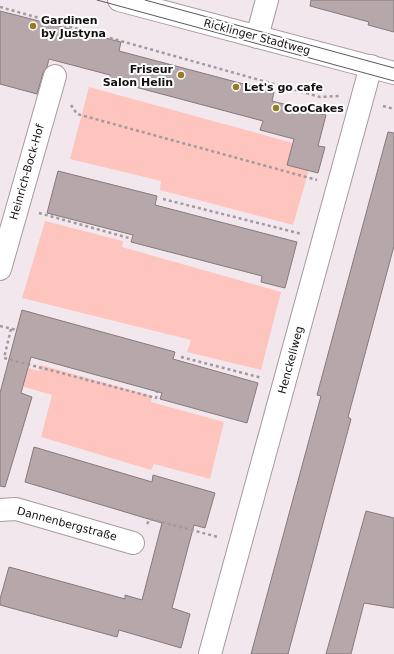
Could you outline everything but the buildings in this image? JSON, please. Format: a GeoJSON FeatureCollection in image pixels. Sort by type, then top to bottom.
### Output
{"type":"FeatureCollection","features":[{"type":"Feature","properties":{"kind":"street","name":"Ricklinger Stadtweg"},"geometry":{"type":"LineString","coordinates":[[120,0],[394,73]]}},
{"type":"Feature","properties":{"kind":"street"},"geometry":{"type":"LineString","coordinates":[[257,37],[267,0]]}},
{"type":"Feature","properties":{"kind":"street","name":"Henckellweg"},"geometry":{"type":"LineString","coordinates":[[210,654],[371,66]]}},
{"type":"Feature","properties":{"kind":"street","name":"Heinrich-Bock-Hof"},"geometry":{"type":"LineString","coordinates":[[0,269],[54,78]]}},
{"type":"Feature","properties":{"kind":"street","name":"Dannenbergstraße"},"geometry":{"type":"LineString","coordinates":[[0,510],[16,509],[133,543]]}},
{"type":"Feature","properties":{"kind":"path"},"geometry":{"type":"LineString","coordinates":[[0,7],[320,97],[344,96],[394,109]]}},
{"type":"Feature","properties":{"kind":"path"},"geometry":{"type":"LineString","coordinates":[[54,78],[78,114],[338,186]]}},
{"type":"Feature","properties":{"kind":"path"},"geometry":{"type":"LineString","coordinates":[[163,199],[324,240]]}},
{"type":"Feature","properties":{"kind":"path"},"geometry":{"type":"LineString","coordinates":[[17,208],[129,238]]}},
{"type":"Feature","properties":{"kind":"path"},"geometry":{"type":"LineString","coordinates":[[0,326],[17,330]]}},
{"type":"Feature","properties":{"kind":"path"},"geometry":{"type":"LineString","coordinates":[[11,329],[4,358],[156,398],[157,392]]}},
{"type":"Feature","properties":{"kind":"path"},"geometry":{"type":"LineString","coordinates":[[181,357],[284,383]]}},
{"type":"Feature","properties":{"kind":"path"},"geometry":{"type":"LineString","coordinates":[[133,543],[150,519],[240,543]]}},
{"type":"Feature","properties":{"kind":"shaded area"},"geometry":{"type":"Polygon","coordinates":[[[89,87],[315,149],[293,225],[160,190],[161,181],[70,159],[89,87]]]}},
{"type":"Feature","properties":{"kind":"shaded area"},"geometry":{"type":"Polygon","coordinates":[[[45,221],[123,241],[122,247],[281,292],[261,370],[187,352],[191,340],[22,298],[45,221]]]}},
{"type":"Feature","properties":{"kind":"shaded area"},"geometry":{"type":"Polygon","coordinates":[[[17,365],[39,371],[41,365],[152,396],[151,402],[224,422],[210,479],[154,464],[151,470],[41,437],[52,395],[11,383],[17,365]]]}},
{"type":"Feature","properties":{"kind":"tram line"},"geometry":{"type":"LineString","coordinates":[[97,0],[394,81]]}},
{"type":"Feature","properties":{"kind":"tram line"},"geometry":{"type":"LineString","coordinates":[[145,0],[394,68]]}},
{"type":"Feature","properties":{"kind":"place","name":"Gardinen by Justyna"},"geometry":{"type":"Point","coordinates":[33,26]}},
{"type":"Feature","properties":{"kind":"place","name":"Friseur Salon Helin"},"geometry":{"type":"Point","coordinates":[181,75]}},
{"type":"Feature","properties":{"kind":"place","name":"Let's go cafe"},"geometry":{"type":"Point","coordinates":[236,87]}},
{"type":"Feature","properties":{"kind":"place","name":"CooCakes"},"geometry":{"type":"Point","coordinates":[276,108]}}]}
